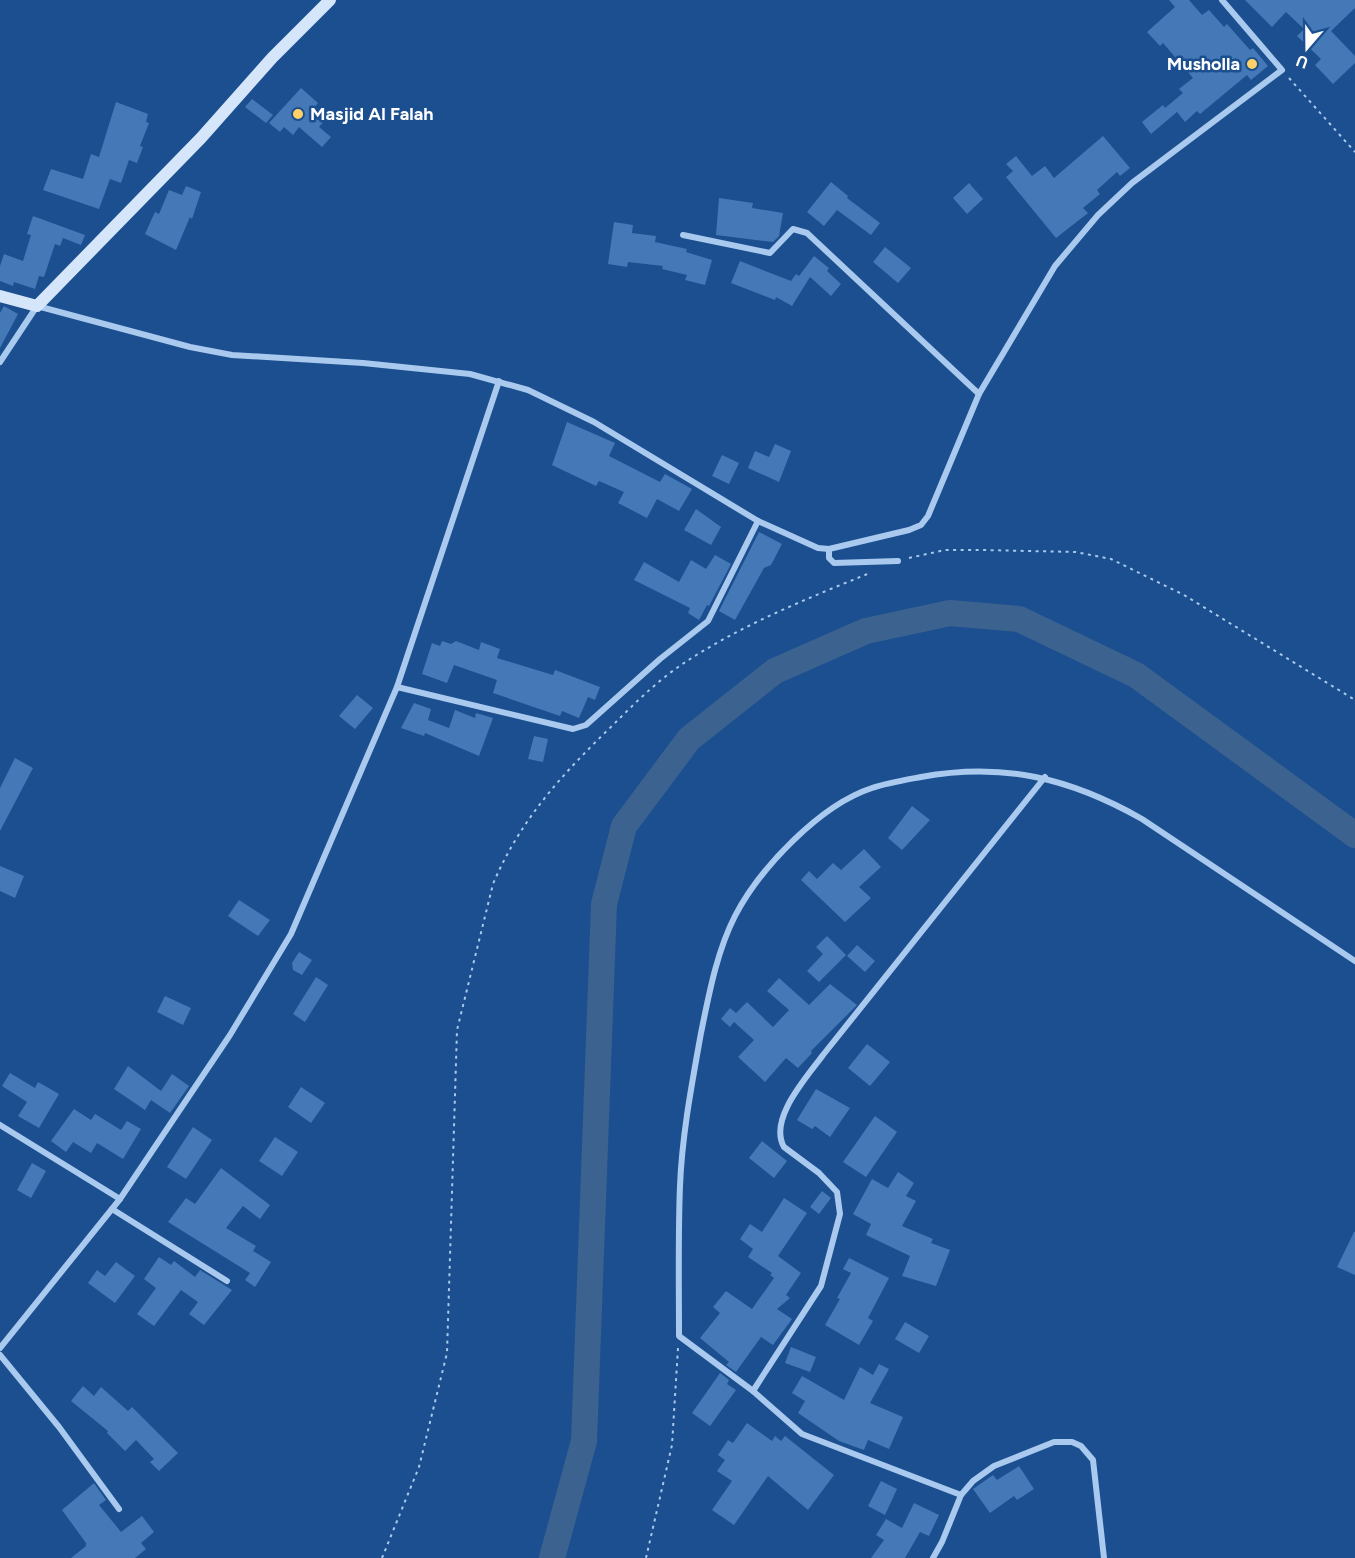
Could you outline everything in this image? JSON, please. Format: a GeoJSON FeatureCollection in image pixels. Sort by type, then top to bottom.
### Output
{"type":"FeatureCollection","features":[{"type":"Feature","properties":{"kind":"street"},"geometry":{"type":"LineString","coordinates":[[0,362],[37,306],[201,138],[272,58],[330,0]]}},
{"type":"Feature","properties":{"kind":"street"},"geometry":{"type":"LineString","coordinates":[[0,296],[180,344],[232,355],[363,363],[470,374],[499,381],[528,390],[594,422],[758,521],[818,548],[829,549],[921,525],[934,502],[979,394],[1055,266],[1098,215],[1132,183],[1282,70],[1222,0]]}},
{"type":"Feature","properties":{"kind":"street"},"geometry":{"type":"LineString","coordinates":[[682,235],[770,252],[793,229],[807,233],[979,394]]}},
{"type":"Feature","properties":{"kind":"street"},"geometry":{"type":"LineString","coordinates":[[0,1348],[120,1199],[230,1035],[291,934],[397,687],[499,381]]}},
{"type":"Feature","properties":{"kind":"street"},"geometry":{"type":"LineString","coordinates":[[397,687],[573,729],[586,725],[660,659],[708,621],[758,521]]}},
{"type":"Feature","properties":{"kind":"street"},"geometry":{"type":"LineString","coordinates":[[829,549],[829,558],[834,563],[898,561]]}},
{"type":"Feature","properties":{"kind":"street"},"geometry":{"type":"LineString","coordinates":[[961,1495],[802,1434],[753,1391],[679,1336],[680,1185],[690,1093],[715,974],[735,916],[751,892],[778,856],[806,830],[835,807],[871,788],[945,773],[981,770],[1045,777],[1112,802],[1142,819],[1355,962]]}},
{"type":"Feature","properties":{"kind":"street"},"geometry":{"type":"LineString","coordinates":[[753,1391],[821,1286],[840,1214],[837,1192],[780,1141],[783,1117],[795,1094],[823,1055],[1045,777]]}},
{"type":"Feature","properties":{"kind":"street"},"geometry":{"type":"LineString","coordinates":[[0,1125],[120,1199]]}},
{"type":"Feature","properties":{"kind":"street"},"geometry":{"type":"LineString","coordinates":[[112,1209],[227,1281]]}},
{"type":"Feature","properties":{"kind":"street"},"geometry":{"type":"LineString","coordinates":[[0,1355],[59,1426],[118,1509]]}},
{"type":"Feature","properties":{"kind":"street"},"geometry":{"type":"LineString","coordinates":[[933,1558],[961,1495],[974,1481],[994,1466],[1054,1442],[1072,1442],[1081,1446],[1093,1460],[1098,1522],[1104,1558]]}},
{"type":"Feature","properties":{"kind":"path"},"geometry":{"type":"LineString","coordinates":[[1282,70],[1355,152]]}},
{"type":"Feature","properties":{"kind":"path"},"geometry":{"type":"LineString","coordinates":[[898,561],[945,550],[1076,552],[1111,559],[1184,595],[1355,700]]}},
{"type":"Feature","properties":{"kind":"path"},"geometry":{"type":"LineString","coordinates":[[382,1558],[419,1467],[447,1353],[457,1030],[493,884],[515,837],[537,806],[573,763],[651,688],[701,652],[824,591],[877,570]]}},
{"type":"Feature","properties":{"kind":"path"},"geometry":{"type":"LineString","coordinates":[[646,1558],[672,1445],[679,1336]]}},
{"type":"Feature","properties":{"kind":"building"},"geometry":{"type":"Polygon","coordinates":[[[1169,0],[1189,0],[1202,15],[1209,10],[1224,27],[1227,24],[1250,50],[1253,48],[1268,66],[1251,80],[1247,75],[1200,114],[1197,111],[1185,122],[1177,112],[1151,134],[1142,122],[1163,105],[1165,108],[1183,93],[1179,89],[1193,78],[1163,43],[1160,46],[1147,32],[1175,7],[1169,0]]]}},
{"type":"Feature","properties":{"kind":"building"},"geometry":{"type":"Polygon","coordinates":[[[1245,0],[1355,0],[1355,8],[1331,31],[1355,56],[1355,63],[1333,84],[1315,65],[1321,59],[1297,36],[1304,29],[1286,12],[1272,27],[1245,0]]]}},
{"type":"Feature","properties":{"kind":"building","name":"Masjid Al Falah"},"geometry":{"type":"Polygon","coordinates":[[[301,88],[318,103],[313,109],[325,120],[319,127],[331,137],[322,147],[299,127],[293,135],[284,127],[280,132],[269,123],[301,88]]]}},
{"type":"Feature","properties":{"kind":"building"},"geometry":{"type":"Polygon","coordinates":[[[252,99],[273,115],[266,123],[245,107],[252,99]]]}},
{"type":"Feature","properties":{"kind":"building"},"geometry":{"type":"Polygon","coordinates":[[[116,102],[148,114],[146,122],[149,123],[140,146],[143,147],[137,163],[129,160],[121,183],[110,179],[99,209],[43,190],[51,169],[83,179],[91,154],[99,157],[116,102]]]}},
{"type":"Feature","properties":{"kind":"building"},"geometry":{"type":"Polygon","coordinates":[[[1103,136],[1130,168],[1120,176],[1117,172],[1097,190],[1100,194],[1083,208],[1088,213],[1056,238],[1006,177],[1013,171],[1006,164],[1016,156],[1032,176],[1045,166],[1054,178],[1103,136]]]}},
{"type":"Feature","properties":{"kind":"building"},"geometry":{"type":"Polygon","coordinates":[[[831,182],[848,196],[847,198],[880,223],[871,235],[837,210],[824,226],[807,212],[831,182]]]}},
{"type":"Feature","properties":{"kind":"building"},"geometry":{"type":"Polygon","coordinates":[[[969,183],[983,199],[967,214],[953,198],[969,183]]]}},
{"type":"Feature","properties":{"kind":"building"},"geometry":{"type":"Polygon","coordinates":[[[186,186],[201,192],[192,219],[190,217],[176,250],[145,234],[155,212],[159,214],[169,190],[182,195],[186,186]]]}},
{"type":"Feature","properties":{"kind":"building"},"geometry":{"type":"Polygon","coordinates":[[[719,198],[753,203],[752,208],[783,213],[779,236],[773,242],[716,235],[719,198]]]}},
{"type":"Feature","properties":{"kind":"building"},"geometry":{"type":"Polygon","coordinates":[[[33,216],[85,235],[81,245],[63,238],[60,246],[55,244],[44,277],[39,276],[35,289],[14,282],[13,286],[0,281],[0,266],[4,254],[23,261],[31,235],[27,234],[33,216]]]}},
{"type":"Feature","properties":{"kind":"building"},"geometry":{"type":"Polygon","coordinates":[[[614,222],[633,225],[632,233],[656,236],[655,242],[687,249],[686,252],[712,260],[705,285],[685,280],[687,275],[662,269],[663,266],[628,262],[627,267],[608,264],[614,222]]]}},
{"type":"Feature","properties":{"kind":"building"},"geometry":{"type":"Polygon","coordinates":[[[885,247],[911,268],[898,283],[873,262],[885,247]]]}},
{"type":"Feature","properties":{"kind":"building"},"geometry":{"type":"Polygon","coordinates":[[[814,256],[829,268],[827,271],[841,284],[831,296],[810,277],[792,306],[776,297],[775,300],[731,283],[740,261],[791,281],[796,274],[799,276],[814,256]]]}},
{"type":"Feature","properties":{"kind":"building"},"geometry":{"type":"Polygon","coordinates":[[[4,306],[18,314],[0,348],[0,313],[4,306]]]}},
{"type":"Feature","properties":{"kind":"building"},"geometry":{"type":"Polygon","coordinates":[[[567,422],[615,443],[609,456],[660,482],[665,474],[692,489],[679,511],[657,499],[647,518],[618,503],[624,492],[599,481],[596,486],[552,465],[567,422]]]}},
{"type":"Feature","properties":{"kind":"building"},"geometry":{"type":"Polygon","coordinates":[[[775,444],[791,451],[779,482],[748,468],[755,451],[769,457],[775,444]]]}},
{"type":"Feature","properties":{"kind":"building"},"geometry":{"type":"Polygon","coordinates":[[[722,455],[739,463],[729,484],[712,476],[722,455]]]}},
{"type":"Feature","properties":{"kind":"building"},"geometry":{"type":"Polygon","coordinates":[[[696,509],[721,527],[711,545],[684,530],[696,509]]]}},
{"type":"Feature","properties":{"kind":"building"},"geometry":{"type":"Polygon","coordinates":[[[759,532],[782,544],[771,565],[764,568],[735,620],[719,611],[759,532]]]}},
{"type":"Feature","properties":{"kind":"building"},"geometry":{"type":"Polygon","coordinates":[[[715,555],[731,564],[699,620],[688,613],[690,608],[634,580],[644,562],[679,582],[691,560],[706,569],[715,555]]]}},
{"type":"Feature","properties":{"kind":"building"},"geometry":{"type":"Polygon","coordinates":[[[442,641],[451,644],[456,641],[479,650],[481,642],[500,649],[497,658],[553,675],[555,670],[600,687],[595,700],[588,697],[579,718],[562,711],[560,716],[493,693],[497,680],[454,665],[447,683],[422,674],[432,643],[440,646],[442,641]]]}},
{"type":"Feature","properties":{"kind":"building"},"geometry":{"type":"Polygon","coordinates":[[[357,695],[373,708],[355,729],[339,716],[357,695]]]}},
{"type":"Feature","properties":{"kind":"building"},"geometry":{"type":"Polygon","coordinates":[[[414,703],[431,709],[428,720],[449,728],[455,710],[475,718],[476,713],[493,718],[479,756],[425,733],[424,736],[401,728],[414,703]]]}},
{"type":"Feature","properties":{"kind":"building"},"geometry":{"type":"Polygon","coordinates":[[[534,736],[548,739],[543,762],[528,759],[534,736]]]}},
{"type":"Feature","properties":{"kind":"building"},"geometry":{"type":"Polygon","coordinates":[[[15,758],[33,768],[0,831],[0,788],[15,758]]]}},
{"type":"Feature","properties":{"kind":"building"},"geometry":{"type":"Polygon","coordinates":[[[912,806],[930,820],[902,850],[888,838],[912,806]]]}},
{"type":"Feature","properties":{"kind":"building"},"geometry":{"type":"Polygon","coordinates":[[[864,849],[881,867],[859,887],[871,898],[845,922],[801,880],[809,871],[817,879],[833,863],[841,870],[864,849]]]}},
{"type":"Feature","properties":{"kind":"building"},"geometry":{"type":"Polygon","coordinates":[[[0,866],[24,876],[15,898],[0,891],[0,866]]]}},
{"type":"Feature","properties":{"kind":"building"},"geometry":{"type":"Polygon","coordinates":[[[239,900],[270,920],[258,936],[228,916],[239,900]]]}},
{"type":"Feature","properties":{"kind":"building"},"geometry":{"type":"Polygon","coordinates":[[[827,936],[846,955],[819,982],[807,971],[823,954],[816,947],[827,936]]]}},
{"type":"Feature","properties":{"kind":"building"},"geometry":{"type":"Polygon","coordinates":[[[857,945],[875,961],[865,972],[847,956],[857,945]]]}},
{"type":"Feature","properties":{"kind":"building"},"geometry":{"type":"Polygon","coordinates":[[[299,952],[312,960],[302,975],[293,970],[292,963],[299,952]]]}},
{"type":"Feature","properties":{"kind":"building"},"geometry":{"type":"Polygon","coordinates":[[[316,977],[328,985],[305,1022],[293,1014],[316,977]]]}},
{"type":"Feature","properties":{"kind":"building"},"geometry":{"type":"Polygon","coordinates":[[[779,978],[809,1005],[830,984],[857,1005],[811,1051],[812,1053],[798,1068],[786,1058],[765,1082],[738,1057],[754,1040],[734,1022],[730,1027],[721,1019],[730,1008],[736,1013],[747,1002],[773,1027],[789,1010],[767,991],[779,978]]]}},
{"type":"Feature","properties":{"kind":"building"},"geometry":{"type":"Polygon","coordinates":[[[165,996],[191,1008],[183,1025],[157,1012],[165,996]]]}},
{"type":"Feature","properties":{"kind":"building"},"geometry":{"type":"Polygon","coordinates":[[[867,1044],[890,1062],[870,1086],[848,1068],[867,1044]]]}},
{"type":"Feature","properties":{"kind":"building"},"geometry":{"type":"Polygon","coordinates":[[[128,1066],[161,1091],[172,1074],[189,1086],[170,1113],[151,1100],[145,1110],[114,1089],[128,1066]]]}},
{"type":"Feature","properties":{"kind":"building"},"geometry":{"type":"Polygon","coordinates":[[[10,1073],[35,1088],[38,1082],[59,1094],[39,1128],[18,1116],[27,1102],[2,1086],[10,1073]]]}},
{"type":"Feature","properties":{"kind":"building"},"geometry":{"type":"Polygon","coordinates":[[[301,1087],[325,1103],[311,1123],[288,1107],[301,1087]]]}},
{"type":"Feature","properties":{"kind":"building"},"geometry":{"type":"Polygon","coordinates":[[[816,1089],[850,1108],[830,1137],[815,1126],[812,1129],[797,1120],[816,1089]]]}},
{"type":"Feature","properties":{"kind":"building"},"geometry":{"type":"Polygon","coordinates":[[[74,1109],[91,1120],[95,1114],[121,1130],[127,1121],[141,1129],[123,1159],[97,1143],[91,1153],[73,1142],[66,1152],[51,1141],[74,1109]]]}},
{"type":"Feature","properties":{"kind":"building"},"geometry":{"type":"Polygon","coordinates":[[[875,1116],[897,1132],[866,1177],[843,1162],[875,1116]]]}},
{"type":"Feature","properties":{"kind":"building"},"geometry":{"type":"Polygon","coordinates":[[[193,1127],[212,1140],[186,1179],[167,1167],[193,1127]]]}},
{"type":"Feature","properties":{"kind":"building"},"geometry":{"type":"Polygon","coordinates":[[[275,1137],[298,1152],[282,1176],[259,1161],[275,1137]]]}},
{"type":"Feature","properties":{"kind":"building"},"geometry":{"type":"Polygon","coordinates":[[[762,1141],[787,1161],[774,1178],[749,1158],[762,1141]]]}},
{"type":"Feature","properties":{"kind":"building"},"geometry":{"type":"Polygon","coordinates":[[[32,1163],[46,1171],[31,1198],[17,1190],[32,1163]]]}},
{"type":"Feature","properties":{"kind":"building"},"geometry":{"type":"Polygon","coordinates":[[[221,1168],[270,1205],[260,1219],[243,1206],[226,1228],[256,1246],[253,1251],[271,1262],[255,1287],[245,1280],[250,1273],[168,1222],[186,1198],[195,1204],[221,1168]]]}},
{"type":"Feature","properties":{"kind":"building"},"geometry":{"type":"Polygon","coordinates":[[[898,1172],[914,1183],[906,1196],[916,1201],[902,1226],[933,1239],[931,1243],[950,1250],[936,1286],[902,1276],[910,1256],[866,1235],[871,1224],[853,1214],[872,1179],[888,1188],[898,1172]]]}},
{"type":"Feature","properties":{"kind":"building"},"geometry":{"type":"Polygon","coordinates":[[[822,1191],[831,1198],[819,1214],[810,1207],[822,1191]]]}},
{"type":"Feature","properties":{"kind":"building"},"geometry":{"type":"Polygon","coordinates":[[[784,1198],[807,1213],[778,1256],[801,1273],[786,1295],[790,1298],[777,1309],[792,1319],[773,1345],[761,1337],[736,1372],[726,1365],[729,1362],[700,1338],[720,1313],[713,1307],[726,1291],[752,1309],[774,1278],[770,1275],[772,1273],[748,1257],[753,1249],[740,1239],[750,1224],[762,1232],[784,1198]]]}},
{"type":"Feature","properties":{"kind":"building"},"geometry":{"type":"Polygon","coordinates":[[[1355,1232],[1355,1275],[1337,1267],[1355,1232]]]}},
{"type":"Feature","properties":{"kind":"building"},"geometry":{"type":"Polygon","coordinates":[[[159,1257],[171,1265],[174,1261],[195,1277],[200,1270],[232,1290],[204,1325],[189,1314],[198,1302],[181,1290],[154,1326],[137,1314],[156,1288],[144,1279],[159,1257]]]}},
{"type":"Feature","properties":{"kind":"building"},"geometry":{"type":"Polygon","coordinates":[[[849,1258],[889,1278],[868,1318],[873,1321],[859,1345],[825,1325],[851,1273],[843,1269],[849,1258]]]}},
{"type":"Feature","properties":{"kind":"building"},"geometry":{"type":"Polygon","coordinates":[[[116,1262],[135,1276],[115,1303],[88,1283],[97,1270],[105,1276],[116,1262]]]}},
{"type":"Feature","properties":{"kind":"building"},"geometry":{"type":"Polygon","coordinates":[[[905,1322],[929,1336],[919,1353],[895,1339],[905,1322]]]}},
{"type":"Feature","properties":{"kind":"building"},"geometry":{"type":"Polygon","coordinates":[[[791,1347],[816,1357],[810,1372],[785,1363],[791,1347]]]}},
{"type":"Feature","properties":{"kind":"building"},"geometry":{"type":"Polygon","coordinates":[[[879,1364],[889,1369],[870,1403],[903,1417],[889,1449],[868,1440],[864,1450],[839,1441],[798,1413],[805,1401],[792,1393],[802,1376],[844,1400],[860,1367],[873,1375],[879,1364]]]}},
{"type":"Feature","properties":{"kind":"building"},"geometry":{"type":"Polygon","coordinates":[[[720,1373],[729,1380],[727,1384],[736,1390],[710,1426],[692,1413],[720,1373]]]}},
{"type":"Feature","properties":{"kind":"building"},"geometry":{"type":"Polygon","coordinates":[[[83,1386],[94,1396],[101,1387],[128,1411],[132,1407],[178,1453],[159,1471],[150,1462],[154,1459],[136,1440],[125,1451],[107,1433],[108,1431],[71,1401],[83,1386]]]}},
{"type":"Feature","properties":{"kind":"building"},"geometry":{"type":"Polygon","coordinates":[[[747,1423],[772,1441],[775,1436],[781,1441],[785,1436],[834,1475],[808,1510],[768,1476],[734,1525],[712,1510],[732,1481],[717,1471],[725,1460],[718,1455],[728,1440],[733,1443],[747,1423]]]}},
{"type":"Feature","properties":{"kind":"building"},"geometry":{"type":"Polygon","coordinates":[[[1019,1466],[1034,1489],[1017,1500],[1014,1496],[990,1513],[973,1489],[993,1475],[997,1480],[1019,1466]]]}},
{"type":"Feature","properties":{"kind":"building"},"geometry":{"type":"Polygon","coordinates":[[[881,1481],[897,1489],[885,1515],[868,1506],[881,1481]]]}},
{"type":"Feature","properties":{"kind":"building"},"geometry":{"type":"Polygon","coordinates":[[[94,1483],[106,1500],[99,1505],[121,1532],[142,1516],[154,1532],[141,1543],[146,1549],[135,1558],[71,1558],[86,1546],[86,1543],[62,1510],[94,1483]]]}},
{"type":"Feature","properties":{"kind":"building"},"geometry":{"type":"Polygon","coordinates":[[[914,1503],[939,1515],[929,1536],[920,1532],[905,1558],[871,1558],[884,1540],[876,1535],[886,1519],[902,1528],[914,1503]]]}},
{"type":"Feature","properties":{"kind":"waterway"},"geometry":{"type":"LineString","coordinates":[[552,1558],[584,1441],[604,904],[624,826],[689,739],[775,671],[866,631],[950,613],[1019,619],[1136,675],[1355,835]]}},
{"type":"Feature","properties":{"kind":"place","name":"Musholla"},"geometry":{"type":"Point","coordinates":[1252,64]}},
{"type":"Feature","properties":{"kind":"place","name":"Masjid Al Falah"},"geometry":{"type":"Point","coordinates":[298,114]}}]}
